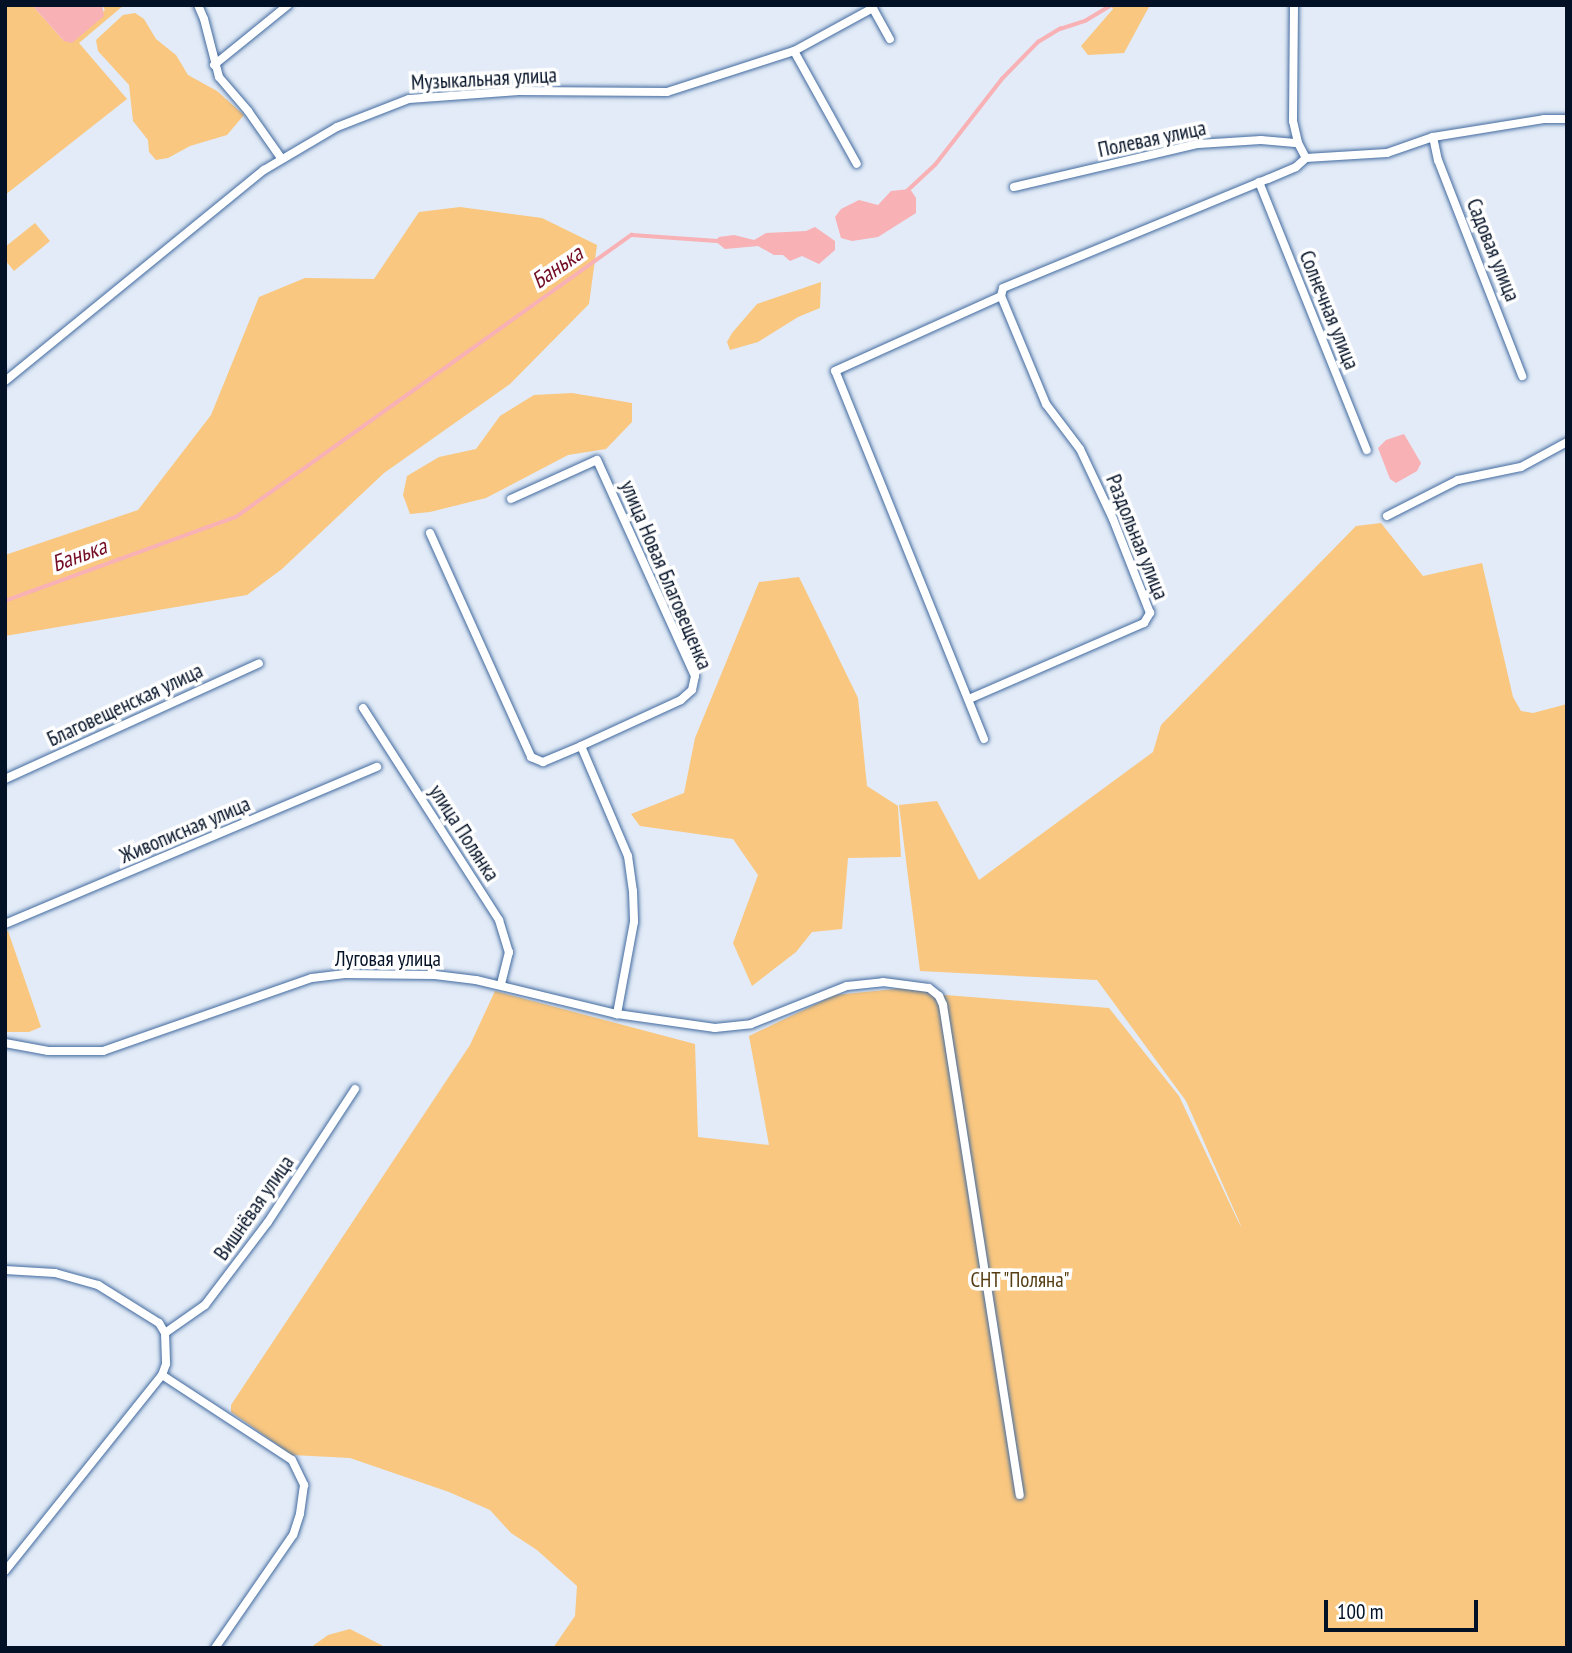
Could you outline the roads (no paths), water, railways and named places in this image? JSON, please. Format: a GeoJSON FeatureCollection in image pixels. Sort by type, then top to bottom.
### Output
{"type":"FeatureCollection","features":[{"type":"Feature","properties":{"kind":"street"},"geometry":{"type":"LineString","coordinates":[[198,5],[219,77],[248,111],[281,159]]}},
{"type":"Feature","properties":{"kind":"street"},"geometry":{"type":"LineString","coordinates":[[214,65],[288,5]]}},
{"type":"Feature","properties":{"kind":"street"},"geometry":{"type":"LineString","coordinates":[[1294,5],[1291,70],[1293,121],[1298,143],[1306,158]]}},
{"type":"Feature","properties":{"kind":"street"},"geometry":{"type":"LineString","coordinates":[[872,7],[890,39]]}},
{"type":"Feature","properties":{"kind":"street","name":"Музыкальная улица"},"geometry":{"type":"LineString","coordinates":[[5,381],[281,159],[300,151],[337,127],[409,99],[519,91],[667,92],[794,51],[872,7]]}},
{"type":"Feature","properties":{"kind":"street"},"geometry":{"type":"LineString","coordinates":[[794,51],[857,164]]}},
{"type":"Feature","properties":{"kind":"street"},"geometry":{"type":"LineString","coordinates":[[984,739],[835,371],[1001,296],[1003,288],[1296,167],[1306,158],[1387,153],[1433,137],[1544,119],[1567,119]]}},
{"type":"Feature","properties":{"kind":"street","name":"Садовая улица"},"geometry":{"type":"LineString","coordinates":[[1433,137],[1438,160],[1522,376]]}},
{"type":"Feature","properties":{"kind":"street","name":"Полевая улица"},"geometry":{"type":"LineString","coordinates":[[1014,187],[1199,144],[1261,140],[1298,143]]}},
{"type":"Feature","properties":{"kind":"street","name":"Солнечная улица"},"geometry":{"type":"LineString","coordinates":[[1259,182],[1367,450]]}},
{"type":"Feature","properties":{"kind":"street","name":"Раздольная улица"},"geometry":{"type":"LineString","coordinates":[[969,699],[1144,624],[1150,614],[1113,519],[1080,449],[1046,404],[1001,296]]}},
{"type":"Feature","properties":{"kind":"street"},"geometry":{"type":"LineString","coordinates":[[1387,516],[1458,480],[1521,467],[1567,442]]}},
{"type":"Feature","properties":{"kind":"street","name":"улица Новая Благовещенка"},"geometry":{"type":"LineString","coordinates":[[511,499],[597,460],[695,676],[692,690],[681,700],[581,746]]}},
{"type":"Feature","properties":{"kind":"street"},"geometry":{"type":"LineString","coordinates":[[430,533],[531,757],[543,762],[581,746],[628,856],[634,922],[617,1014]]}},
{"type":"Feature","properties":{"kind":"street","name":"Благовещенская улица"},"geometry":{"type":"LineString","coordinates":[[5,779],[259,663]]}},
{"type":"Feature","properties":{"kind":"street","name":"улица Полянка"},"geometry":{"type":"LineString","coordinates":[[363,708],[499,920],[509,952],[501,985]]}},
{"type":"Feature","properties":{"kind":"street","name":"Живописная улица"},"geometry":{"type":"LineString","coordinates":[[5,924],[377,767]]}},
{"type":"Feature","properties":{"kind":"street","name":"Луговая улица"},"geometry":{"type":"LineString","coordinates":[[5,1043],[48,1051],[103,1051],[312,978],[345,974],[435,975],[501,985],[617,1014],[694,1027],[737,1027],[847,986],[883,982],[929,988],[939,996],[1020,1495]]}},
{"type":"Feature","properties":{"kind":"street","name":"Вишнёвая улица"},"geometry":{"type":"LineString","coordinates":[[165,1332],[205,1305],[268,1222],[355,1089]]}},
{"type":"Feature","properties":{"kind":"street"},"geometry":{"type":"LineString","coordinates":[[5,1270],[79,1277],[98,1284],[159,1323],[165,1332],[166,1364],[162,1375],[5,1571]]}},
{"type":"Feature","properties":{"kind":"street"},"geometry":{"type":"LineString","coordinates":[[162,1375],[292,1460],[304,1485],[300,1514],[293,1535],[215,1648]]}},
{"type":"Feature","properties":{"kind":"waterway","name":"Банька"},"geometry":{"type":"LineString","coordinates":[[907,191],[935,165],[1002,79],[1038,42],[1060,29],[1085,21],[1112,5]]}},
{"type":"Feature","properties":{"kind":"waterway","name":"Банька"},"geometry":{"type":"LineString","coordinates":[[5,601],[236,517],[632,235],[717,241]]}},
{"type":"Feature","properties":{"kind":"park label","name":"СНТ \"Поляна\""},"geometry":{"type":"Point","coordinates":[1020,1280]}}]}
